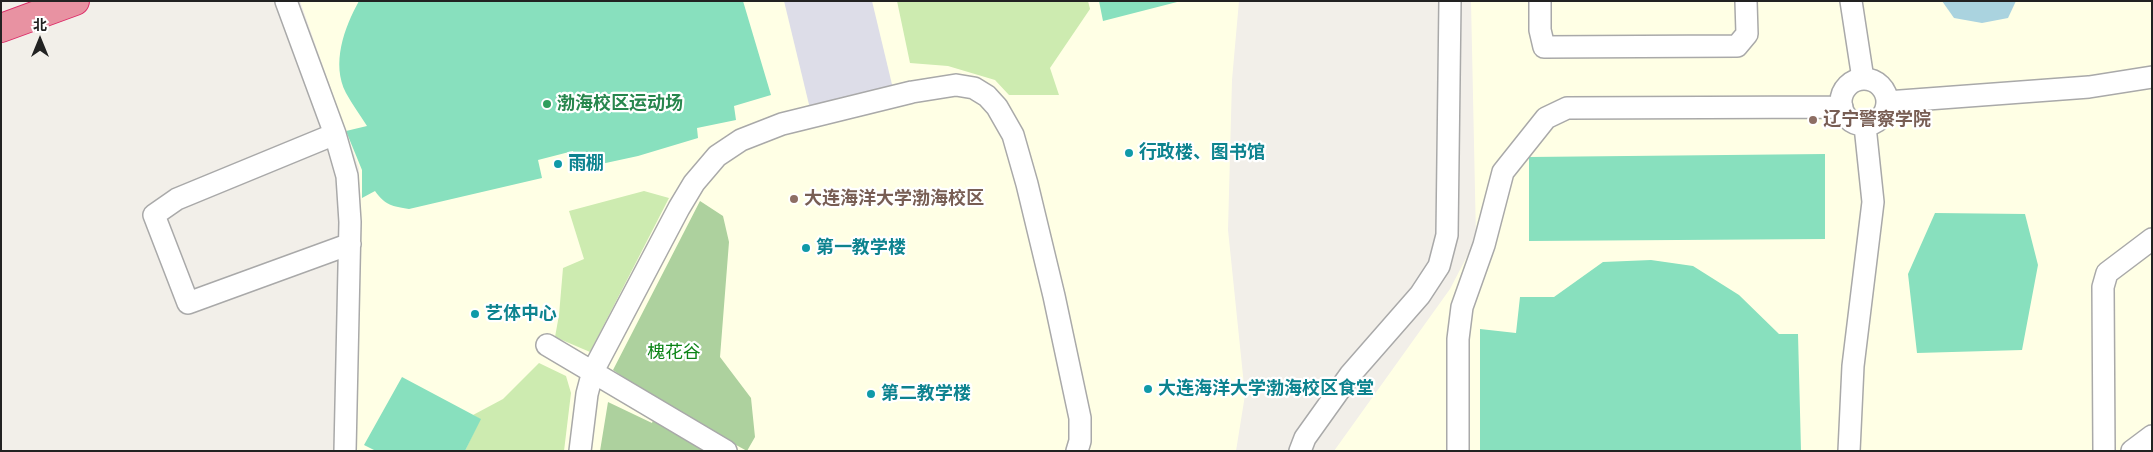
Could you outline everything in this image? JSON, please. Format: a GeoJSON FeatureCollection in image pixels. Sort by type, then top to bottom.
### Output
{"type":"FeatureCollection","features":[{"type":"Feature","properties":{"kind":"highway"},"geometry":{"type":"LineString","coordinates":[[1,28],[75,1]]}},
{"type":"Feature","properties":{"kind":"street"},"geometry":{"type":"LineString","coordinates":[[286,1],[335,134],[348,184],[350,244],[346,451]]}},
{"type":"Feature","properties":{"kind":"street"},"geometry":{"type":"LineString","coordinates":[[1300,451],[1305,438],[1350,375],[1420,295],[1439,266],[1447,235],[1450,1]]}},
{"type":"Feature","properties":{"kind":"street"},"geometry":{"type":"LineString","coordinates":[[1540,1],[1540,30],[1544,47],[1736,46],[1746,34],[1746,1]]}},
{"type":"Feature","properties":{"kind":"street"},"geometry":{"type":"LineString","coordinates":[[1851,1],[1863,79]]}},
{"type":"Feature","properties":{"kind":"street"},"geometry":{"type":"LineString","coordinates":[[1888,102],[2089,87],[2152,77]]}},
{"type":"Feature","properties":{"kind":"street"},"geometry":{"type":"LineString","coordinates":[[1863,79],[1870,80],[1882,88],[1888,102],[1883,116],[1872,124],[1865,126],[1850,120],[1842,107],[1844,92],[1855,81],[1863,79]]}},
{"type":"Feature","properties":{"kind":"street"},"geometry":{"type":"LineString","coordinates":[[580,451],[587,394],[593,371],[679,208],[694,183],[717,156],[741,140],[782,124],[937,87],[956,85],[974,88],[987,96],[997,107],[1013,135],[1054,296],[1080,418],[1080,441],[1077,451]]}},
{"type":"Feature","properties":{"kind":"street"},"geometry":{"type":"LineString","coordinates":[[1458,451],[1458,339],[1462,307],[1484,245],[1503,172],[1546,118],[1567,108],[1842,107]]}},
{"type":"Feature","properties":{"kind":"street"},"geometry":{"type":"LineString","coordinates":[[1849,451],[1853,366],[1873,202],[1865,126]]}},
{"type":"Feature","properties":{"kind":"street"},"geometry":{"type":"LineString","coordinates":[[335,134],[176,199],[154,215],[188,303],[350,244]]}},
{"type":"Feature","properties":{"kind":"street"},"geometry":{"type":"LineString","coordinates":[[2104,451],[2103,287],[2107,273],[2152,239]]}},
{"type":"Feature","properties":{"kind":"street"},"geometry":{"type":"LineString","coordinates":[[547,345],[720,447]]}},
{"type":"Feature","properties":{"kind":"street"},"geometry":{"type":"LineString","coordinates":[[2132,451],[2152,436]]}},
{"type":"Feature","properties":{"kind":"shaded area","name":"大连海洋大学渤海校区"},"geometry":{"type":"Polygon","coordinates":[[[300,1],[1239,1],[1232,80],[1228,230],[1245,395],[1236,451],[354,451],[359,168],[300,1]]]}},
{"type":"Feature","properties":{"kind":"shaded area"},"geometry":{"type":"Polygon","coordinates":[[[784,1],[872,1],[895,97],[812,117],[784,1]]]}},
{"type":"Feature","properties":{"kind":"shaded area","name":"辽宁警察学院"},"geometry":{"type":"Polygon","coordinates":[[[1471,1],[2152,1],[2152,451],[1334,451],[1450,289],[1476,239],[1471,1]]]}},
{"type":"Feature","properties":{"kind":"green space","name":"渤海校区运动场"},"geometry":{"type":"Polygon","coordinates":[[[359,1],[743,1],[771,95],[734,106],[736,120],[697,128],[698,138],[638,156],[578,169],[573,151],[538,160],[542,178],[409,209],[398,207],[386,202],[375,191],[362,198],[362,170],[346,131],[367,126],[346,93],[340,70],[341,46],[344,34],[359,1]]]}},
{"type":"Feature","properties":{"kind":"green space"},"geometry":{"type":"Polygon","coordinates":[[[897,1],[1088,1],[1090,9],[1050,68],[1059,95],[1009,95],[995,80],[948,66],[910,63],[897,1]]]}},
{"type":"Feature","properties":{"kind":"green space"},"geometry":{"type":"Polygon","coordinates":[[[1099,1],[1181,1],[1103,21],[1099,1]]]}},
{"type":"Feature","properties":{"kind":"green space"},"geometry":{"type":"Polygon","coordinates":[[[1825,154],[1825,239],[1529,241],[1529,157],[1825,154]]]}},
{"type":"Feature","properties":{"kind":"green space"},"geometry":{"type":"Polygon","coordinates":[[[644,191],[669,198],[590,352],[555,337],[563,268],[584,259],[569,211],[644,191]]]}},
{"type":"Feature","properties":{"kind":"green space","name":"槐花谷"},"geometry":{"type":"Polygon","coordinates":[[[700,201],[723,216],[729,242],[720,357],[751,398],[755,437],[747,451],[709,430],[708,451],[600,451],[608,402],[652,423],[660,402],[613,370],[700,201]]]}},
{"type":"Feature","properties":{"kind":"green space"},"geometry":{"type":"Polygon","coordinates":[[[1935,213],[2025,214],[2038,265],[2022,350],[1917,353],[1908,274],[1935,213]]]}},
{"type":"Feature","properties":{"kind":"green space"},"geometry":{"type":"Polygon","coordinates":[[[1651,260],[1693,266],[1739,295],[1779,334],[1798,334],[1801,451],[1480,451],[1480,329],[1516,333],[1520,297],[1554,297],[1603,262],[1651,260]]]}},
{"type":"Feature","properties":{"kind":"green space"},"geometry":{"type":"Polygon","coordinates":[[[539,363],[566,376],[571,393],[564,451],[465,451],[480,419],[473,415],[503,399],[539,363]]]}},
{"type":"Feature","properties":{"kind":"green space"},"geometry":{"type":"Polygon","coordinates":[[[402,377],[481,419],[465,451],[376,451],[364,445],[402,377]]]}},
{"type":"Feature","properties":{"kind":"water"},"geometry":{"type":"Polygon","coordinates":[[[1942,1],[2016,1],[2008,18],[1982,23],[1954,18],[1942,1]]]}},
{"type":"Feature","properties":{"kind":"place","name":"渤海校区运动场"},"geometry":{"type":"Point","coordinates":[547,104]}},
{"type":"Feature","properties":{"kind":"place","name":"辽宁警察学院"},"geometry":{"type":"Point","coordinates":[1813,120]}},
{"type":"Feature","properties":{"kind":"place","name":"行政楼、图书馆"},"geometry":{"type":"Point","coordinates":[1129,153]}},
{"type":"Feature","properties":{"kind":"place","name":"雨棚"},"geometry":{"type":"Point","coordinates":[558,164]}},
{"type":"Feature","properties":{"kind":"place","name":"大连海洋大学渤海校区"},"geometry":{"type":"Point","coordinates":[794,199]}},
{"type":"Feature","properties":{"kind":"place","name":"第一教学楼"},"geometry":{"type":"Point","coordinates":[806,248]}},
{"type":"Feature","properties":{"kind":"place","name":"艺体中心"},"geometry":{"type":"Point","coordinates":[475,314]}},
{"type":"Feature","properties":{"kind":"place","name":"大连海洋大学渤海校区食堂"},"geometry":{"type":"Point","coordinates":[1148,389]}},
{"type":"Feature","properties":{"kind":"place","name":"第二教学楼"},"geometry":{"type":"Point","coordinates":[871,394]}}]}
